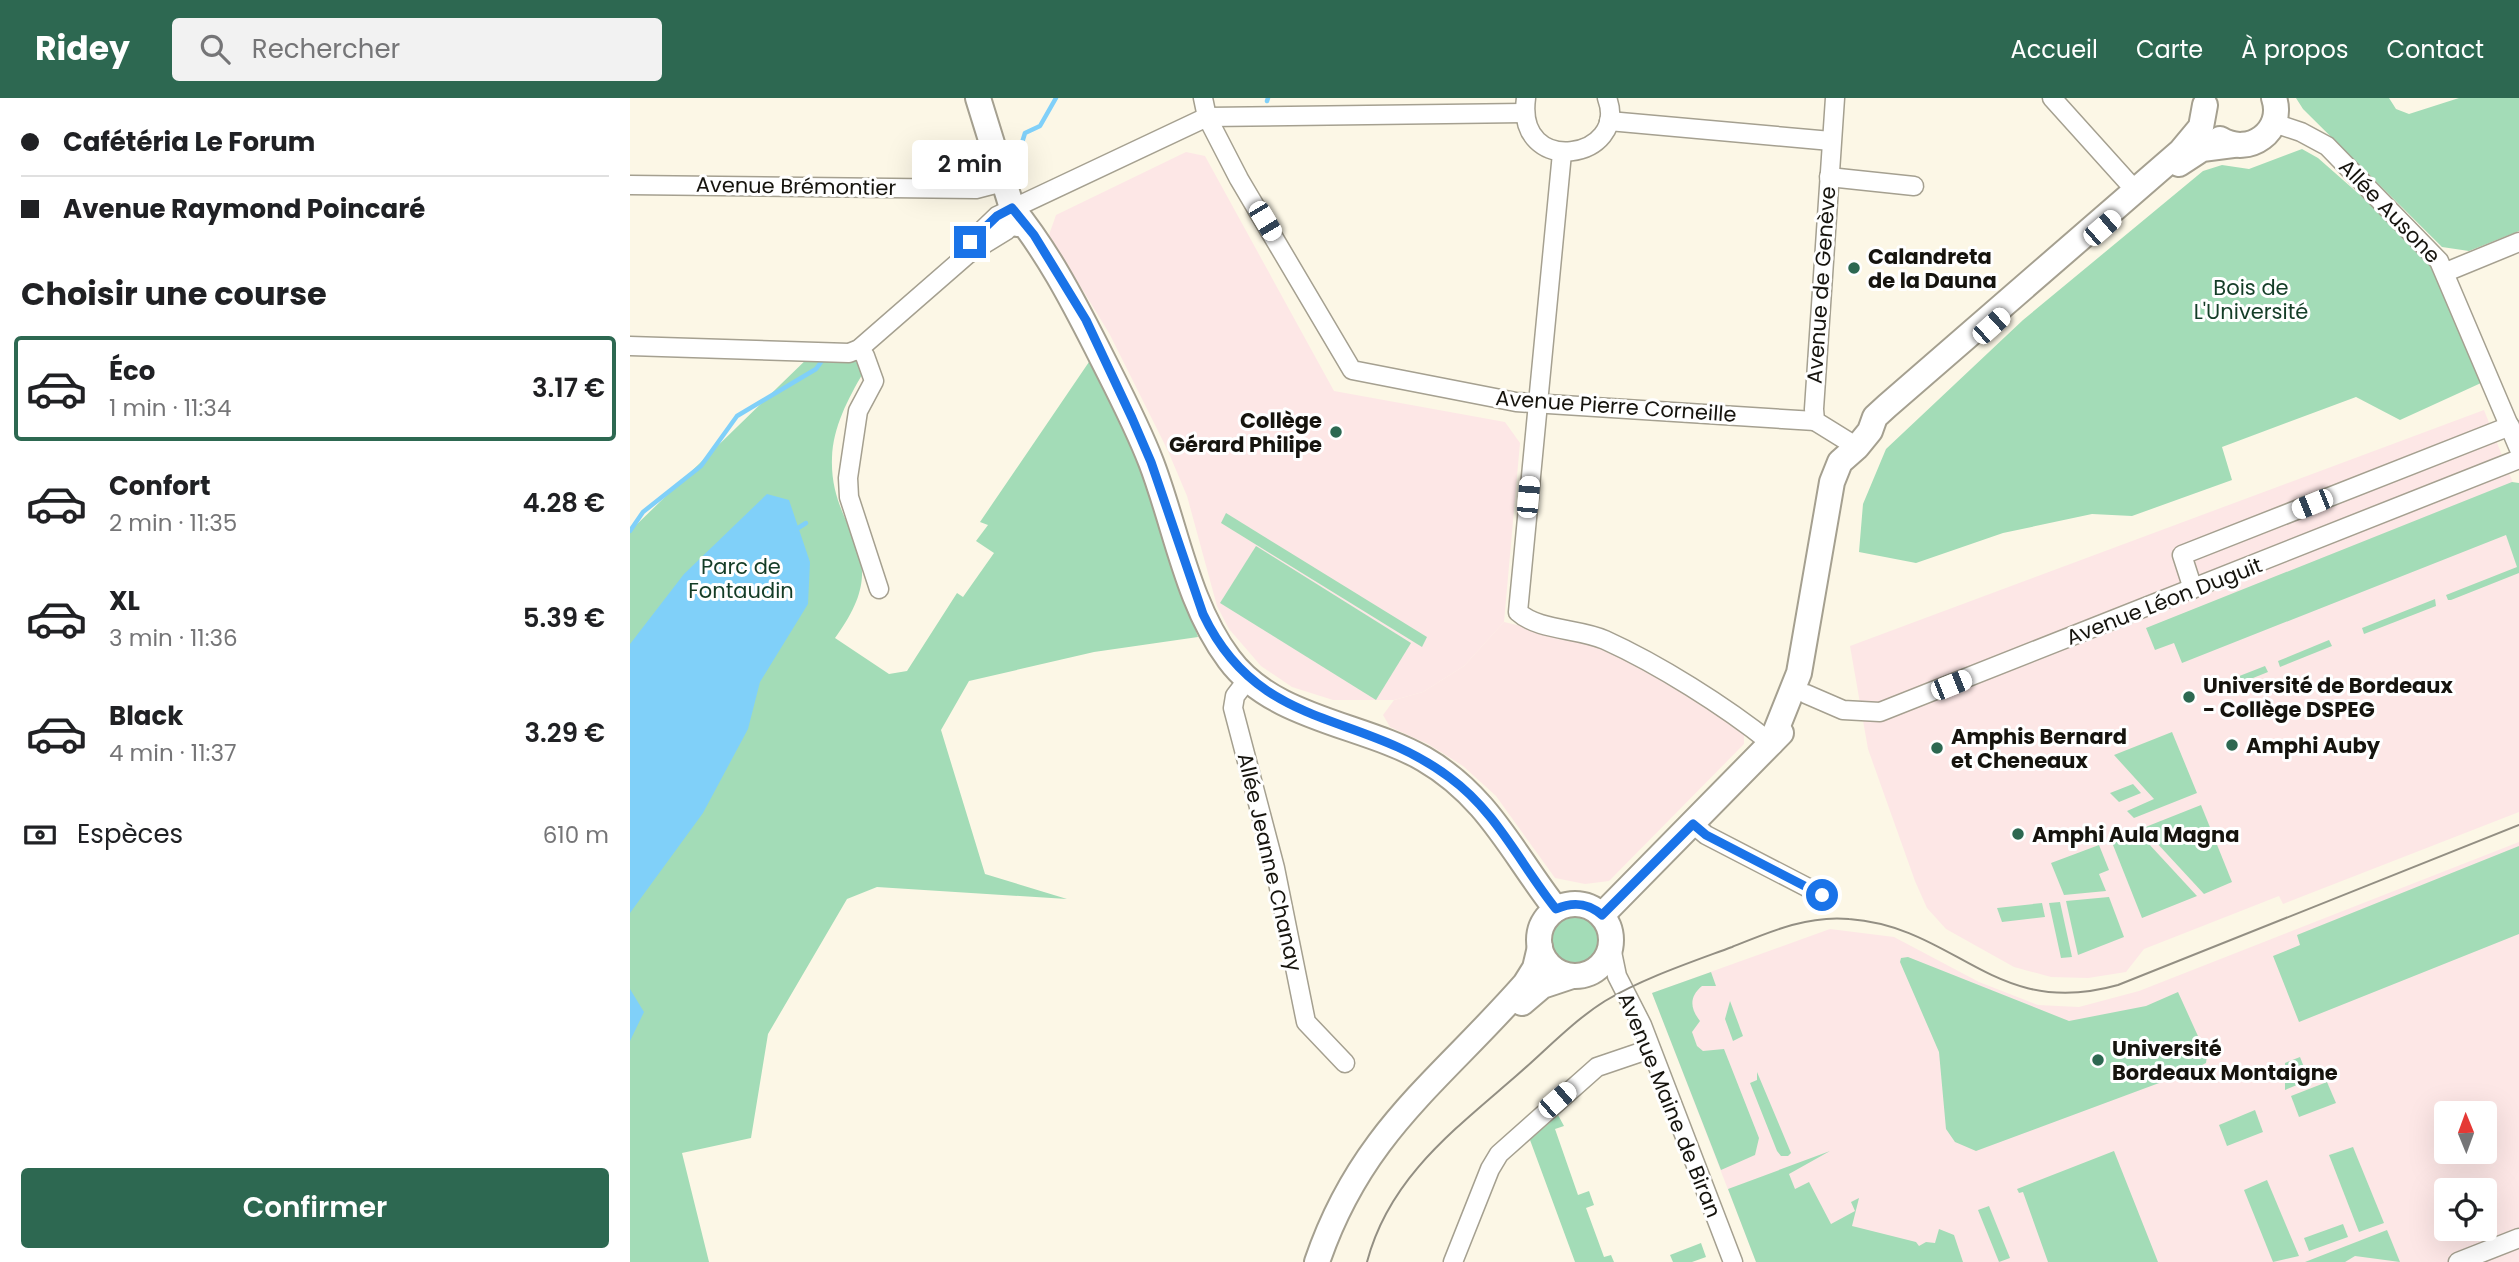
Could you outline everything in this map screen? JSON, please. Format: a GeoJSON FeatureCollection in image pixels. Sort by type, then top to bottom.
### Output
{"type":"FeatureCollection","features":[{"type":"Feature","properties":{"kind":"main road"},"geometry":{"type":"LineString","coordinates":[[978,98],[1012,208],[1046,253],[1086,320],[1151,462],[1203,614],[1230,661],[1248,679],[1287,703],[1423,759],[1450,777],[1478,802],[1502,829],[1556,909]]}},
{"type":"Feature","properties":{"kind":"main road"},"geometry":{"type":"LineString","coordinates":[[1771,743],[1799,673],[1832,482],[1840,462],[2140,195],[2202,149],[2243,146],[2262,139],[2274,123],[2274,98]]}},
{"type":"Feature","properties":{"kind":"main road"},"geometry":{"type":"LineString","coordinates":[[1602,915],[1792,722],[1806,694],[1817,662],[1837,506],[1875,417],[2193,138],[2201,127],[2206,102]]}},
{"type":"Feature","properties":{"kind":"main road"},"geometry":{"type":"LineString","coordinates":[[2206,102],[2208,126],[2223,141],[2233,145]]}},
{"type":"Feature","properties":{"kind":"main road"},"geometry":{"type":"LineString","coordinates":[[1317,1262],[1345,1193],[1388,1129],[1432,1079],[1525,984],[1535,968],[1542,926],[1556,909],[1574,904],[1585,905],[1602,915],[1612,936],[1611,947],[1601,966],[1593,972],[1552,981],[1534,991],[1415,1109],[1354,1196],[1326,1262]]}},
{"type":"Feature","properties":{"kind":"main road"},"geometry":{"type":"LineString","coordinates":[[1539,947],[1551,967],[1572,976]]}},
{"type":"Feature","properties":{"kind":"street","name":"Avenue Pierre Corneille"},"geometry":{"type":"LineString","coordinates":[[1203,98],[1207,117],[1239,179],[1352,370],[1516,402],[1815,421]]}},
{"type":"Feature","properties":{"kind":"street"},"geometry":{"type":"LineString","coordinates":[[630,346],[837,355],[859,349],[968,254],[1007,230],[1012,208],[1207,117],[1391,106],[1525,105],[1527,127],[1536,140],[1562,153],[1577,152],[1594,144],[1609,121],[1608,98]]}},
{"type":"Feature","properties":{"kind":"street","name":"Avenue de Genève"},"geometry":{"type":"LineString","coordinates":[[1815,421],[1813,389],[1835,98]]}},
{"type":"Feature","properties":{"kind":"street"},"geometry":{"type":"LineString","coordinates":[[2052,98],[2134,189]]}},
{"type":"Feature","properties":{"kind":"street"},"geometry":{"type":"LineString","coordinates":[[1609,121],[1831,141]]}},
{"type":"Feature","properties":{"kind":"street","name":"Allée Ausone"},"geometry":{"type":"LineString","coordinates":[[2274,123],[2301,132],[2327,146],[2431,250],[2446,272],[2519,449]]}},
{"type":"Feature","properties":{"kind":"street"},"geometry":{"type":"LineString","coordinates":[[1562,153],[1517,600],[1518,612],[1528,622],[1603,639],[1659,669],[1771,743]]}},
{"type":"Feature","properties":{"kind":"street"},"geometry":{"type":"LineString","coordinates":[[1829,177],[1913,186]]}},
{"type":"Feature","properties":{"kind":"street","name":"Avenue Brémontier"},"geometry":{"type":"LineString","coordinates":[[630,185],[976,189],[1003,182]]}},
{"type":"Feature","properties":{"kind":"street"},"geometry":{"type":"LineString","coordinates":[[2446,272],[2519,242]]}},
{"type":"Feature","properties":{"kind":"street"},"geometry":{"type":"LineString","coordinates":[[859,349],[865,356],[874,381],[858,411],[848,478],[849,497],[879,589]]}},
{"type":"Feature","properties":{"kind":"street"},"geometry":{"type":"LineString","coordinates":[[1815,421],[1864,439]]}},
{"type":"Feature","properties":{"kind":"street"},"geometry":{"type":"LineString","coordinates":[[2193,589],[2182,555],[2510,426]]}},
{"type":"Feature","properties":{"kind":"street","name":"Avenue Léon Duguit"},"geometry":{"type":"LineString","coordinates":[[1806,694],[1843,710],[1880,712],[2519,459]]}},
{"type":"Feature","properties":{"kind":"street","name":"Allée Jeanne Chanay"},"geometry":{"type":"LineString","coordinates":[[1248,679],[1235,696],[1233,708],[1275,868],[1306,1022],[1345,1063]]}},
{"type":"Feature","properties":{"kind":"street"},"geometry":{"type":"LineString","coordinates":[[1693,824],[1706,835],[1822,895]]}},
{"type":"Feature","properties":{"kind":"street","name":"Avenue Maine de Biran"},"geometry":{"type":"LineString","coordinates":[[1611,947],[1618,976],[1642,1025],[1733,1262]]}},
{"type":"Feature","properties":{"kind":"street"},"geometry":{"type":"LineString","coordinates":[[1452,1262],[1490,1168],[1499,1154],[1597,1067],[1650,1049]]}},
{"type":"Feature","properties":{"kind":"street"},"geometry":{"type":"LineString","coordinates":[[2458,1262],[2519,1238]]}},
{"type":"Feature","properties":{"kind":"shaded area","name":"Collège Gérard Philipe"},"geometry":{"type":"Polygon","coordinates":[[[1186,152],[1205,156],[1334,391],[1505,422],[1520,443],[1504,622],[1464,666],[1423,692],[1394,700],[1333,700],[1292,687],[1261,666],[1229,629],[1217,606],[1187,496],[1168,451],[1109,333],[1049,235],[1056,215],[1186,152]]]}},
{"type":"Feature","properties":{"kind":"shaded area","name":"Université de Bordeaux - Collège DSPEG"},"geometry":{"type":"Polygon","coordinates":[[[2484,410],[2519,498],[2519,812],[2283,904],[2279,896],[2144,949],[2126,972],[2088,978],[2051,977],[2014,967],[1946,929],[1927,908],[1915,881],[1868,749],[1850,646],[2484,410]]]}},
{"type":"Feature","properties":{"kind":"shaded area"},"geometry":{"type":"Polygon","coordinates":[[[1504,622],[1600,645],[1658,676],[1744,733],[1744,744],[1609,881],[1585,884],[1555,878],[1496,796],[1463,766],[1428,744],[1390,727],[1383,715],[1394,700],[1423,692],[1464,666],[1504,622]]]}},
{"type":"Feature","properties":{"kind":"shaded area","name":"Université Bordeaux Montaigne"},"geometry":{"type":"Polygon","coordinates":[[[2519,842],[2519,1262],[1756,1262],[1652,993],[1830,929],[1894,937],[1979,982],[2038,1005],[2079,1007],[2139,991],[2519,842]]]}},
{"type":"Feature","properties":{"kind":"green space"},"geometry":{"type":"Polygon","coordinates":[[[2296,98],[2389,98],[2396,109],[2409,114],[2459,98],[2519,98],[2519,231],[2469,251],[2442,247],[2303,109],[2296,98]]]}},
{"type":"Feature","properties":{"kind":"green space","name":"Bois de L'Université"},"geometry":{"type":"Polygon","coordinates":[[[2302,149],[2318,158],[2426,253],[2441,278],[2481,383],[2400,420],[2356,397],[2222,447],[2232,480],[2132,516],[2092,514],[2003,533],[1916,563],[1859,552],[1863,504],[1886,449],[2023,320],[2203,171],[2222,165],[2249,169],[2302,149]]]}},
{"type":"Feature","properties":{"kind":"green space","name":"Parc de Fontaudin"},"geometry":{"type":"Polygon","coordinates":[[[813,353],[852,355],[863,373],[842,414],[833,447],[834,484],[861,564],[861,584],[853,609],[835,638],[889,674],[907,671],[957,593],[963,597],[994,553],[976,541],[988,525],[980,522],[1091,359],[1127,430],[1198,637],[1094,652],[969,681],[941,730],[985,874],[1067,899],[877,887],[847,899],[768,1034],[751,1138],[682,1153],[709,1262],[630,1262],[630,531],[813,353]]]}},
{"type":"Feature","properties":{"kind":"green space"},"geometry":{"type":"Polygon","coordinates":[[[2512,482],[2519,483],[2519,573],[2451,600],[2448,600],[2446,595],[2517,567],[2506,535],[2182,663],[2174,643],[2155,650],[2146,628],[2512,482]]]}},
{"type":"Feature","properties":{"kind":"green space"},"geometry":{"type":"Polygon","coordinates":[[[1226,513],[1427,637],[1422,647],[1221,523],[1226,513]]]}},
{"type":"Feature","properties":{"kind":"green space"},"geometry":{"type":"Polygon","coordinates":[[[1256,546],[1411,643],[1376,700],[1220,603],[1256,546]]]}},
{"type":"Feature","properties":{"kind":"green space"},"geometry":{"type":"Polygon","coordinates":[[[2435,599],[2436,606],[2364,634],[2362,628],[2435,599]]]}},
{"type":"Feature","properties":{"kind":"green space"},"geometry":{"type":"Polygon","coordinates":[[[2329,640],[2332,646],[2280,667],[2278,661],[2329,640]]]}},
{"type":"Feature","properties":{"kind":"green space"},"geometry":{"type":"Polygon","coordinates":[[[2265,666],[2268,672],[2208,696],[2206,689],[2265,666]]]}},
{"type":"Feature","properties":{"kind":"green space"},"geometry":{"type":"Polygon","coordinates":[[[2172,732],[2197,793],[2134,818],[2127,811],[2154,799],[2114,755],[2172,732]]]}},
{"type":"Feature","properties":{"kind":"green space"},"geometry":{"type":"Polygon","coordinates":[[[2133,784],[2141,793],[2119,802],[2110,793],[2133,784]]]}},
{"type":"Feature","properties":{"kind":"green space"},"geometry":{"type":"Polygon","coordinates":[[[2201,805],[2232,882],[2204,894],[2143,828],[2201,805]]]}},
{"type":"Feature","properties":{"kind":"green space"},"geometry":{"type":"Polygon","coordinates":[[[2136,830],[2197,896],[2142,918],[2111,840],[2136,830]]]}},
{"type":"Feature","properties":{"kind":"green space"},"geometry":{"type":"Polygon","coordinates":[[[2099,845],[2109,870],[2099,874],[2106,891],[2064,895],[2051,863],[2099,845]]]}},
{"type":"Feature","properties":{"kind":"green space"},"geometry":{"type":"Polygon","coordinates":[[[2519,846],[2519,934],[2299,1022],[2273,956],[2300,945],[2297,935],[2519,846]]]}},
{"type":"Feature","properties":{"kind":"green space"},"geometry":{"type":"Polygon","coordinates":[[[2109,897],[2124,937],[2078,955],[2066,901],[2109,897]]]}},
{"type":"Feature","properties":{"kind":"green space"},"geometry":{"type":"Polygon","coordinates":[[[2060,902],[2072,957],[2061,958],[2049,903],[2060,902]]]}},
{"type":"Feature","properties":{"kind":"green space"},"geometry":{"type":"Polygon","coordinates":[[[2042,903],[2045,917],[2002,922],[1997,908],[2042,903]]]}},
{"type":"Feature","properties":{"kind":"green space"},"geometry":{"type":"Polygon","coordinates":[[[1565,917],[1585,917],[1599,931],[1599,951],[1585,965],[1565,965],[1551,951],[1551,931],[1565,917]]]}},
{"type":"Feature","properties":{"kind":"green space"},"geometry":{"type":"Polygon","coordinates":[[[1908,957],[2069,1021],[2146,1006],[2178,992],[2207,1056],[2206,1063],[2186,1073],[1976,1151],[1955,1142],[1946,1129],[1939,1052],[1900,962],[1901,958],[1908,957]]]}},
{"type":"Feature","properties":{"kind":"green space"},"geometry":{"type":"Polygon","coordinates":[[[1711,972],[1716,986],[1702,986],[1693,998],[1694,1012],[1700,1021],[1692,1032],[1697,1046],[1703,1051],[1724,1049],[1759,1138],[1755,1155],[1721,1170],[1652,993],[1711,972]]]}},
{"type":"Feature","properties":{"kind":"green space"},"geometry":{"type":"Polygon","coordinates":[[[1730,1001],[1743,1036],[1733,1041],[1725,1019],[1730,1001]]]}},
{"type":"Feature","properties":{"kind":"green space"},"geometry":{"type":"Polygon","coordinates":[[[2300,1057],[2309,1080],[2285,1090],[2285,1063],[2300,1057]]]}},
{"type":"Feature","properties":{"kind":"green space"},"geometry":{"type":"Polygon","coordinates":[[[1757,1072],[1791,1153],[1788,1156],[1781,1156],[1777,1151],[1750,1083],[1757,1080],[1757,1072]]]}},
{"type":"Feature","properties":{"kind":"green space"},"geometry":{"type":"Polygon","coordinates":[[[2327,1082],[2336,1103],[2299,1117],[2291,1096],[2327,1082]]]}},
{"type":"Feature","properties":{"kind":"green space"},"geometry":{"type":"Polygon","coordinates":[[[2255,1110],[2263,1132],[2227,1146],[2219,1125],[2255,1110]]]}},
{"type":"Feature","properties":{"kind":"green space"},"geometry":{"type":"Polygon","coordinates":[[[1558,1115],[1564,1126],[1555,1129],[1578,1195],[1589,1191],[1594,1205],[1586,1208],[1604,1257],[1611,1255],[1614,1262],[1575,1262],[1530,1140],[1558,1115]]]}},
{"type":"Feature","properties":{"kind":"green space"},"geometry":{"type":"Polygon","coordinates":[[[2353,1147],[2384,1223],[2359,1232],[2329,1155],[2353,1147]]]}},
{"type":"Feature","properties":{"kind":"green space"},"geometry":{"type":"Polygon","coordinates":[[[1830,1151],[1789,1174],[1795,1189],[1809,1182],[1831,1224],[1855,1211],[1851,1202],[1859,1198],[1852,1226],[1916,1242],[1919,1246],[1926,1242],[1935,1243],[1939,1229],[1954,1235],[1963,1262],[1756,1262],[1728,1189],[1830,1151]]]}},
{"type":"Feature","properties":{"kind":"green space"},"geometry":{"type":"Polygon","coordinates":[[[2114,1151],[2158,1262],[2048,1262],[2023,1192],[2019,1193],[2017,1189],[2114,1151]]]}},
{"type":"Feature","properties":{"kind":"green space"},"geometry":{"type":"Polygon","coordinates":[[[2267,1180],[2299,1256],[2273,1262],[2244,1190],[2267,1180]]]}},
{"type":"Feature","properties":{"kind":"green space"},"geometry":{"type":"Polygon","coordinates":[[[1989,1206],[2010,1258],[1999,1262],[1978,1210],[1989,1206]]]}},
{"type":"Feature","properties":{"kind":"green space"},"geometry":{"type":"Polygon","coordinates":[[[2343,1224],[2348,1237],[2309,1251],[2304,1238],[2343,1224]]]}},
{"type":"Feature","properties":{"kind":"green space"},"geometry":{"type":"Polygon","coordinates":[[[2387,1230],[2400,1262],[2355,1256],[2345,1262],[2305,1262],[2387,1230]]]}},
{"type":"Feature","properties":{"kind":"green space"},"geometry":{"type":"Polygon","coordinates":[[[1701,1243],[1706,1257],[1692,1262],[1673,1262],[1670,1255],[1701,1243]]]}},
{"type":"Feature","properties":{"kind":"water"},"geometry":{"type":"Polygon","coordinates":[[[767,494],[789,500],[810,562],[808,604],[760,682],[748,729],[703,813],[630,913],[630,644],[684,574],[767,494]]]}},
{"type":"Feature","properties":{"kind":"water"},"geometry":{"type":"Polygon","coordinates":[[[630,989],[644,1012],[630,1041],[630,989]]]}},
{"type":"Feature","properties":{"kind":"waterway"},"geometry":{"type":"LineString","coordinates":[[1015,165],[1025,133],[1040,126],[1056,98]]}},
{"type":"Feature","properties":{"kind":"waterway"},"geometry":{"type":"LineString","coordinates":[[630,531],[643,512],[701,466],[737,416],[816,369],[824,358]]}},
{"type":"Feature","properties":{"kind":"waterway"},"geometry":{"type":"LineString","coordinates":[[795,530],[806,523]]}},
{"type":"Feature","properties":{"kind":"tram line"},"geometry":{"type":"LineString","coordinates":[[1367,1262],[1377,1232],[1391,1205],[1407,1180],[1447,1136],[1593,1009],[1635,985],[1667,971],[1789,926],[1834,918],[1887,926],[1920,938],[2007,982],[2039,991],[2075,993],[2118,985],[2519,825]]}},
{"type":"Feature","properties":{"kind":"place","name":"Calandreta de la Dauna"},"geometry":{"type":"Point","coordinates":[1854,268]}},
{"type":"Feature","properties":{"kind":"place","name":"Collège Gérard Philipe"},"geometry":{"type":"Point","coordinates":[1336,432]}},
{"type":"Feature","properties":{"kind":"place","name":"Université de Bordeaux - Collège DSPEG"},"geometry":{"type":"Point","coordinates":[2189,697]}},
{"type":"Feature","properties":{"kind":"place","name":"Amphi Auby"},"geometry":{"type":"Point","coordinates":[2232,745]}},
{"type":"Feature","properties":{"kind":"place","name":"Amphis Bernard et Cheneaux"},"geometry":{"type":"Point","coordinates":[1937,748]}},
{"type":"Feature","properties":{"kind":"place","name":"Amphi Aula Magna"},"geometry":{"type":"Point","coordinates":[2018,834]}},
{"type":"Feature","properties":{"kind":"place","name":"Université Bordeaux Montaigne"},"geometry":{"type":"Point","coordinates":[2098,1060]}},
{"type":"Feature","properties":{"kind":"route"},"geometry":{"type":"LineString","coordinates":[[970,242],[997,216],[1012,208],[1046,253],[1086,320],[1132,418],[1151,462],[1203,614],[1230,661],[1248,679],[1287,703],[1423,759],[1450,777],[1478,802],[1502,829],[1556,909],[1564,905],[1585,905],[1602,915],[1693,824],[1706,835],[1822,895]]}}]}
